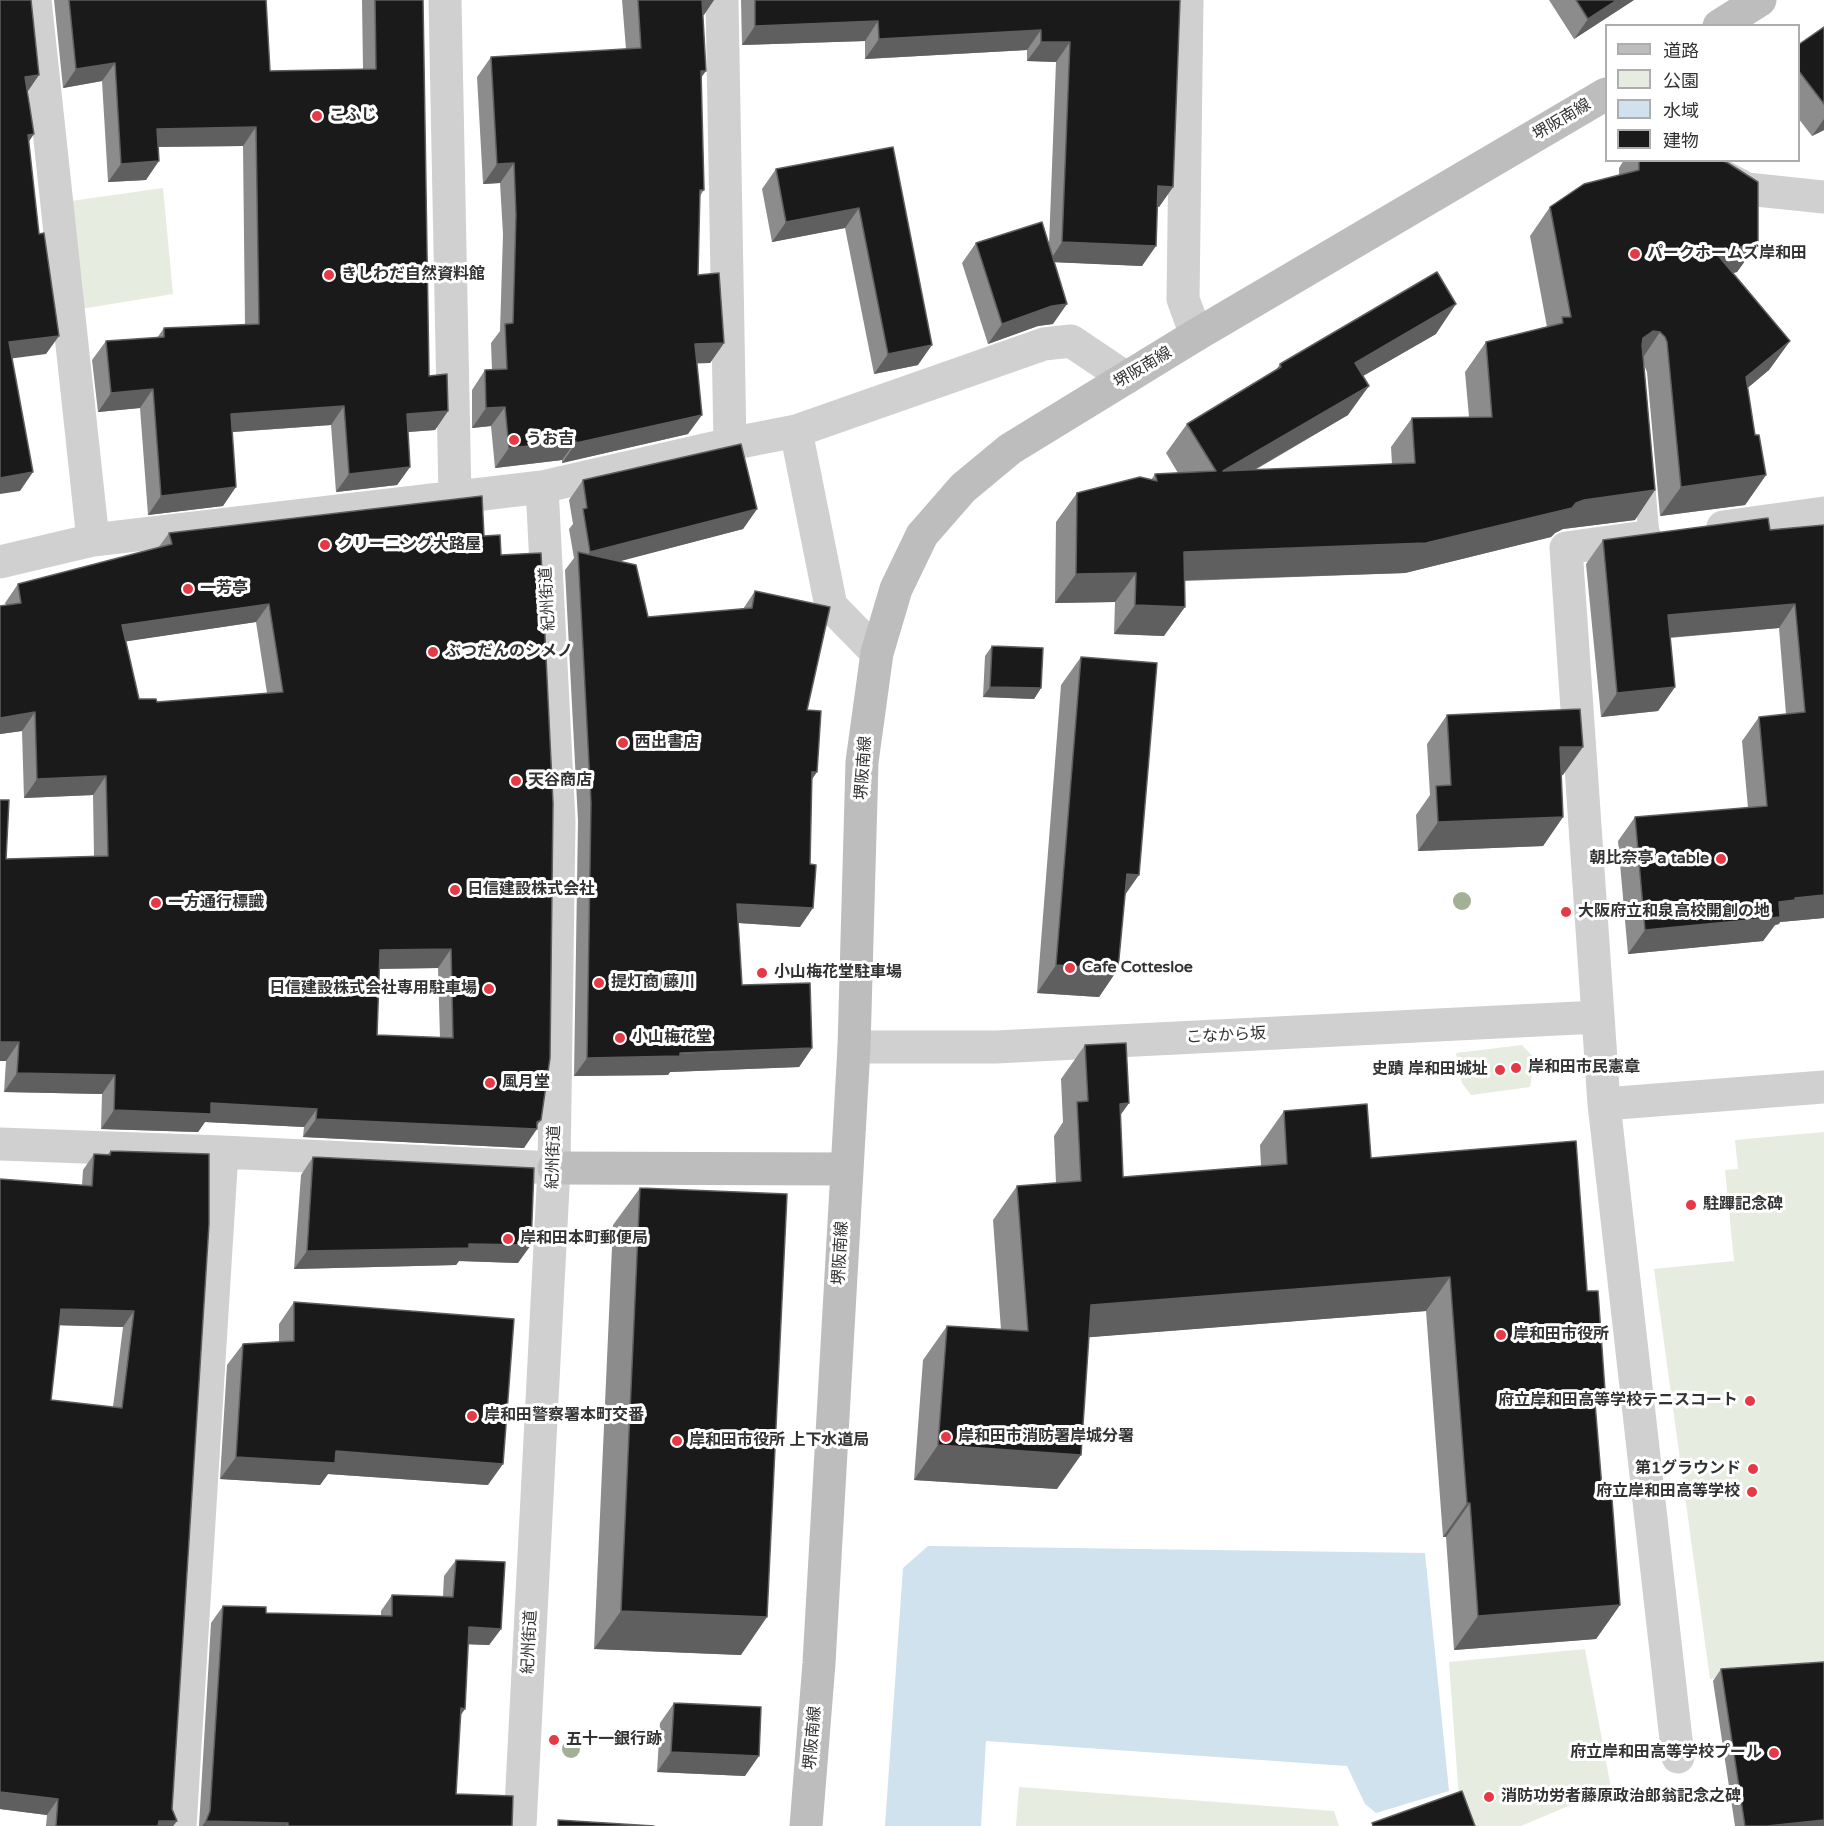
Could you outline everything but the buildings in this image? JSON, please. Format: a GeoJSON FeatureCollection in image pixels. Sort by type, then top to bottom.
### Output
{"type":"FeatureCollection","features":[{"type":"Feature","properties":{"kind":"main road"},"geometry":{"type":"LineString","coordinates":[[1722,24],[1760,0]]}},
{"type":"Feature","properties":{"kind":"main road","name":"堺阪南線"},"geometry":{"type":"LineString","coordinates":[[806,1826],[820,1652],[854,1047],[862,762],[877,653],[896,589],[922,535],[963,488],[1010,449],[1196,335],[1605,94]]}},
{"type":"Feature","properties":{"kind":"main road"},"geometry":{"type":"LineString","coordinates":[[554,1168],[846,1169]]}},
{"type":"Feature","properties":{"kind":"street"},"geometry":{"type":"LineString","coordinates":[[34,0],[93,540]]}},
{"type":"Feature","properties":{"kind":"street"},"geometry":{"type":"LineString","coordinates":[[446,0],[455,497]]}},
{"type":"Feature","properties":{"kind":"street"},"geometry":{"type":"LineString","coordinates":[[722,0],[730,444]]}},
{"type":"Feature","properties":{"kind":"street"},"geometry":{"type":"LineString","coordinates":[[1187,0],[1183,299],[1196,335]]}},
{"type":"Feature","properties":{"kind":"street"},"geometry":{"type":"LineString","coordinates":[[1706,162],[1713,171],[1747,189],[1824,197]]}},
{"type":"Feature","properties":{"kind":"street"},"geometry":{"type":"LineString","coordinates":[[0,562],[93,540],[542,487],[796,431],[1044,344],[1071,341],[1126,378]]}},
{"type":"Feature","properties":{"kind":"street"},"geometry":{"type":"LineString","coordinates":[[796,431],[831,606],[877,653]]}},
{"type":"Feature","properties":{"kind":"street","name":"紀州街道"},"geometry":{"type":"LineString","coordinates":[[520,1826],[554,1168],[559,829],[542,487]]}},
{"type":"Feature","properties":{"kind":"street"},"geometry":{"type":"LineString","coordinates":[[1678,1757],[1605,1104],[1566,548],[1824,513]]}},
{"type":"Feature","properties":{"kind":"street","name":"こなから坂"},"geometry":{"type":"LineString","coordinates":[[854,1047],[996,1047],[1598,1017]]}},
{"type":"Feature","properties":{"kind":"street"},"geometry":{"type":"LineString","coordinates":[[1605,1104],[1824,1087]]}},
{"type":"Feature","properties":{"kind":"street"},"geometry":{"type":"LineString","coordinates":[[0,1144],[554,1168]]}},
{"type":"Feature","properties":{"kind":"street"},"geometry":{"type":"LineString","coordinates":[[180,1826],[222,1152]]}},
{"type":"Feature","properties":{"kind":"lane"},"geometry":{"type":"LineString","coordinates":[[1641,455],[1649,536]]}},
{"type":"Feature","properties":{"kind":"green space"},"geometry":{"type":"Polygon","coordinates":[[[163,188],[173,294],[68,311],[57,203],[163,188]]]}},
{"type":"Feature","properties":{"kind":"green space"},"geometry":{"type":"Polygon","coordinates":[[[1522,1045],[1535,1059],[1530,1087],[1471,1095],[1462,1083],[1456,1053],[1522,1045]]]}},
{"type":"Feature","properties":{"kind":"green space","name":"第1グラウンド"},"geometry":{"type":"Polygon","coordinates":[[[1824,1132],[1824,1668],[1710,1679],[1654,1269],[1734,1261],[1725,1170],[1738,1169],[1735,1140],[1824,1132]]]}},
{"type":"Feature","properties":{"kind":"green space"},"geometry":{"type":"Polygon","coordinates":[[[1585,1649],[1611,1788],[1521,1826],[1461,1826],[1449,1662],[1585,1649]]]}},
{"type":"Feature","properties":{"kind":"green space"},"geometry":{"type":"Polygon","coordinates":[[[1019,1787],[1334,1811],[1339,1826],[1016,1826],[1019,1787]]]}},
{"type":"Feature","properties":{"kind":"water"},"geometry":{"type":"Polygon","coordinates":[[[928,1546],[1425,1553],[1449,1791],[1376,1813],[1365,1804],[1347,1766],[986,1741],[981,1826],[885,1826],[903,1568],[928,1546]]]}},
{"type":"Feature","properties":{"kind":"place","name":"こふじ"},"geometry":{"type":"Point","coordinates":[317,116]}},
{"type":"Feature","properties":{"kind":"place","name":"パークホームズ岸和田"},"geometry":{"type":"Point","coordinates":[1635,254]}},
{"type":"Feature","properties":{"kind":"place","name":"きしわだ自然資料館"},"geometry":{"type":"Point","coordinates":[329,275]}},
{"type":"Feature","properties":{"kind":"place","name":"うお吉"},"geometry":{"type":"Point","coordinates":[514,440]}},
{"type":"Feature","properties":{"kind":"place","name":"クリーニング大路屋"},"geometry":{"type":"Point","coordinates":[325,545]}},
{"type":"Feature","properties":{"kind":"place","name":"一芳亭"},"geometry":{"type":"Point","coordinates":[188,589]}},
{"type":"Feature","properties":{"kind":"place","name":"ぶつだんのシメノ"},"geometry":{"type":"Point","coordinates":[433,652]}},
{"type":"Feature","properties":{"kind":"place","name":"西出書店"},"geometry":{"type":"Point","coordinates":[623,743]}},
{"type":"Feature","properties":{"kind":"place","name":"天谷商店"},"geometry":{"type":"Point","coordinates":[516,781]}},
{"type":"Feature","properties":{"kind":"place","name":"朝比奈亭 a table"},"geometry":{"type":"Point","coordinates":[1721,859]}},
{"type":"Feature","properties":{"kind":"place","name":"日信建設株式会社"},"geometry":{"type":"Point","coordinates":[455,890]}},
{"type":"Feature","properties":{"kind":"place","name":"一方通行標識"},"geometry":{"type":"Point","coordinates":[156,903]}},
{"type":"Feature","properties":{"kind":"place","name":"大阪府立和泉高校開創の地"},"geometry":{"type":"Point","coordinates":[1566,912]}},
{"type":"Feature","properties":{"kind":"place","name":"Cafe Cottesloe"},"geometry":{"type":"Point","coordinates":[1070,968]}},
{"type":"Feature","properties":{"kind":"place","name":"小山梅花堂駐車場"},"geometry":{"type":"Point","coordinates":[762,973]}},
{"type":"Feature","properties":{"kind":"place","name":"提灯商 藤川"},"geometry":{"type":"Point","coordinates":[599,983]}},
{"type":"Feature","properties":{"kind":"place","name":"日信建設株式会社専用駐車場"},"geometry":{"type":"Point","coordinates":[489,989]}},
{"type":"Feature","properties":{"kind":"place","name":"小山梅花堂"},"geometry":{"type":"Point","coordinates":[620,1038]}},
{"type":"Feature","properties":{"kind":"place","name":"岸和田市民憲章"},"geometry":{"type":"Point","coordinates":[1516,1068]}},
{"type":"Feature","properties":{"kind":"place","name":"史蹟 岸和田城址"},"geometry":{"type":"Point","coordinates":[1500,1070]}},
{"type":"Feature","properties":{"kind":"place","name":"風月堂"},"geometry":{"type":"Point","coordinates":[490,1083]}},
{"type":"Feature","properties":{"kind":"place","name":"駐蹕記念碑"},"geometry":{"type":"Point","coordinates":[1691,1205]}},
{"type":"Feature","properties":{"kind":"place","name":"岸和田本町郵便局"},"geometry":{"type":"Point","coordinates":[508,1239]}},
{"type":"Feature","properties":{"kind":"place","name":"岸和田市役所"},"geometry":{"type":"Point","coordinates":[1501,1335]}},
{"type":"Feature","properties":{"kind":"place","name":"府立岸和田高等学校テニスコート"},"geometry":{"type":"Point","coordinates":[1750,1401]}},
{"type":"Feature","properties":{"kind":"place","name":"岸和田警察署本町交番"},"geometry":{"type":"Point","coordinates":[472,1416]}},
{"type":"Feature","properties":{"kind":"place","name":"岸和田市消防署岸城分署"},"geometry":{"type":"Point","coordinates":[946,1437]}},
{"type":"Feature","properties":{"kind":"place","name":"岸和田市役所 上下水道局"},"geometry":{"type":"Point","coordinates":[677,1441]}},
{"type":"Feature","properties":{"kind":"place","name":"第1グラウンド"},"geometry":{"type":"Point","coordinates":[1753,1469]}},
{"type":"Feature","properties":{"kind":"place","name":"府立岸和田高等学校"},"geometry":{"type":"Point","coordinates":[1752,1492]}},
{"type":"Feature","properties":{"kind":"place","name":"五十一銀行跡"},"geometry":{"type":"Point","coordinates":[554,1740]}},
{"type":"Feature","properties":{"kind":"place","name":"府立岸和田高等学校プール"},"geometry":{"type":"Point","coordinates":[1774,1753]}},
{"type":"Feature","properties":{"kind":"place","name":"消防功労者藤原政治郎翁記念之碑"},"geometry":{"type":"Point","coordinates":[1489,1797]}}]}
